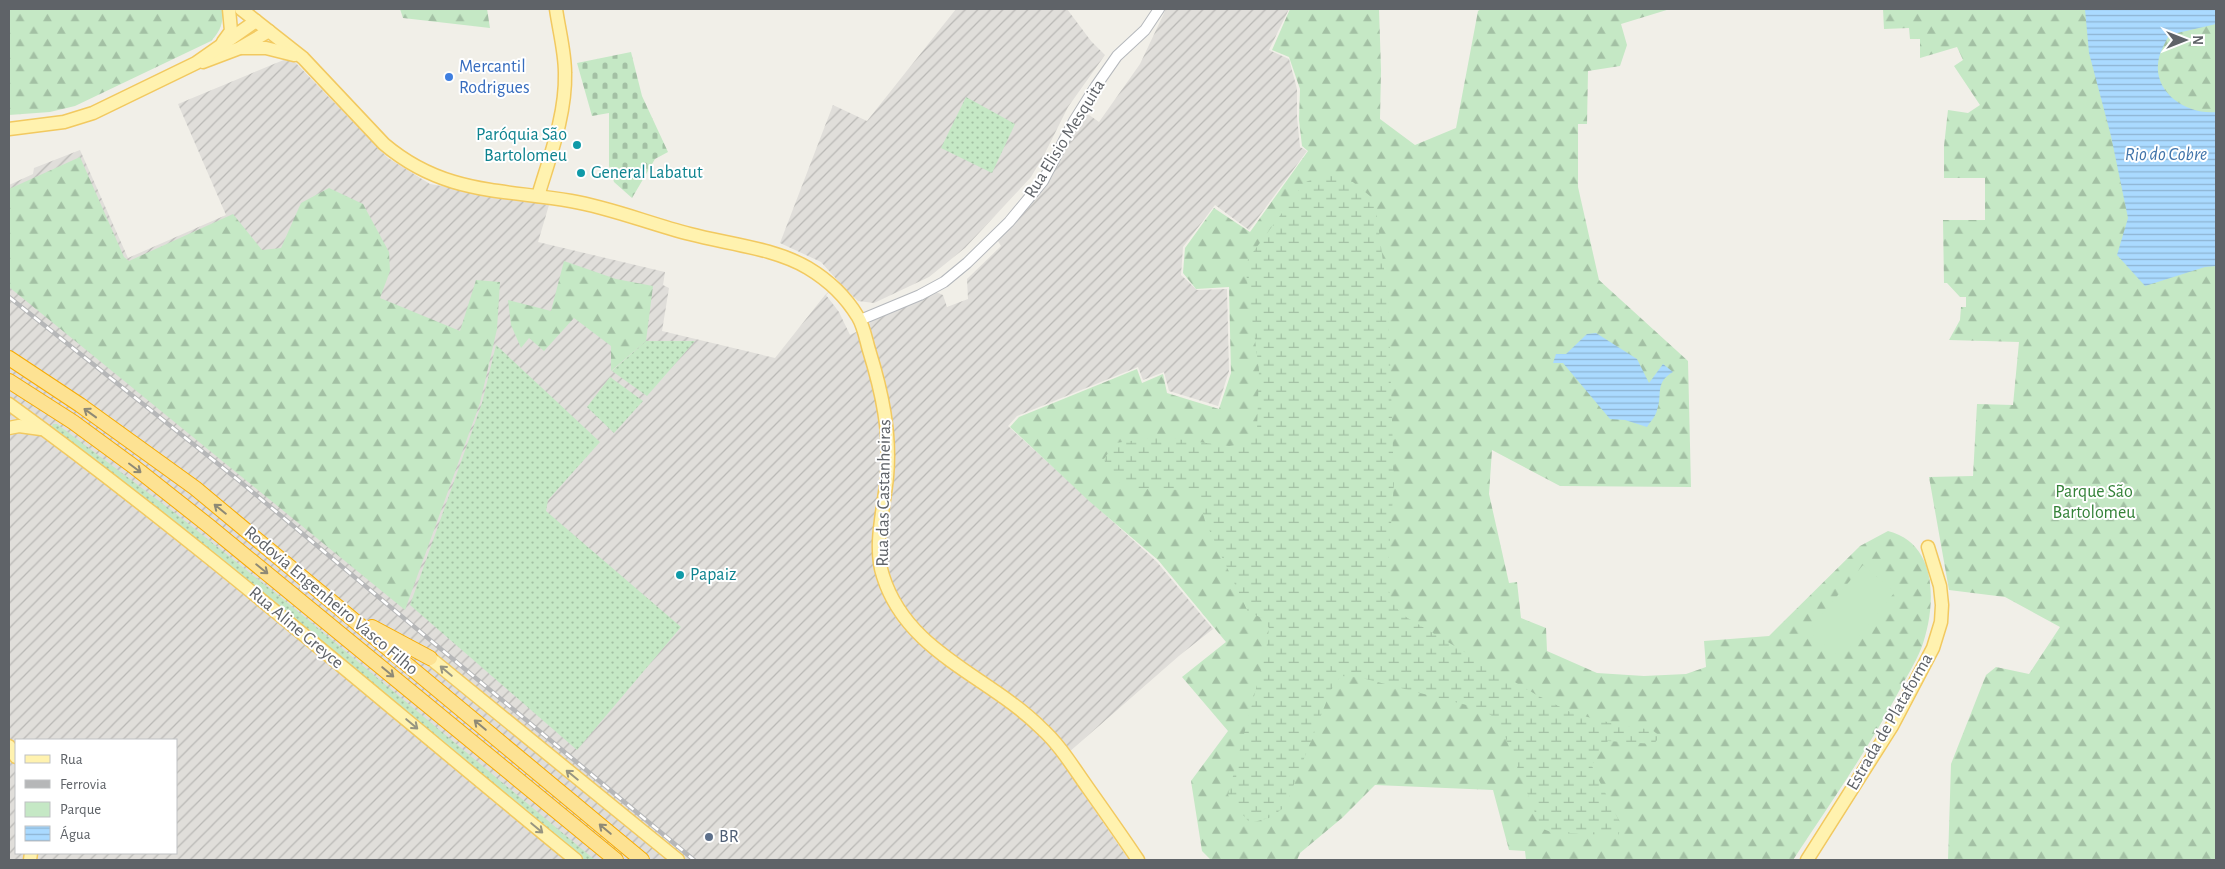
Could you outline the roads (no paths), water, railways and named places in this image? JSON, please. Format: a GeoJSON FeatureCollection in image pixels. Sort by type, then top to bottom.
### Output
{"type":"FeatureCollection","features":[{"type":"Feature","properties":{"kind":"highway","name":"Rodovia Engenheiro Vasco Filho"},"geometry":{"type":"LineString","coordinates":[[9,358],[80,405],[195,488],[642,860]]}},
{"type":"Feature","properties":{"kind":"highway","name":"Rodovia Engenheiro Vasco Filho"},"geometry":{"type":"LineString","coordinates":[[9,381],[110,450],[210,526],[616,860]]}},
{"type":"Feature","properties":{"kind":"highway"},"geometry":{"type":"LineString","coordinates":[[340,608],[430,658]]}},
{"type":"Feature","properties":{"kind":"main road"},"geometry":{"type":"LineString","coordinates":[[216,49],[231,31],[229,9]]}},
{"type":"Feature","properties":{"kind":"main road","name":"Rua das Castanheiras"},"geometry":{"type":"LineString","coordinates":[[241,9],[303,58],[384,144],[414,166],[459,185],[538,196],[607,209],[674,230],[772,254],[797,262],[834,288],[846,300],[860,320],[881,390],[886,416],[888,473],[879,557],[884,580],[895,603],[920,637],[946,658],[1028,716],[1055,742],[1138,860]]}},
{"type":"Feature","properties":{"kind":"main road"},"geometry":{"type":"LineString","coordinates":[[538,196],[560,123],[565,90],[564,57],[556,9]]}},
{"type":"Feature","properties":{"kind":"main road"},"geometry":{"type":"LineString","coordinates":[[9,129],[48,125],[80,118],[196,63],[256,22]]}},
{"type":"Feature","properties":{"kind":"main road"},"geometry":{"type":"LineString","coordinates":[[196,63],[207,61],[240,48],[269,31]]}},
{"type":"Feature","properties":{"kind":"main road"},"geometry":{"type":"LineString","coordinates":[[240,48],[277,50],[303,58]]}},
{"type":"Feature","properties":{"kind":"main road","name":"Rua Aline Greyce"},"geometry":{"type":"LineString","coordinates":[[9,404],[158,516],[265,602],[576,860]]}},
{"type":"Feature","properties":{"kind":"main road"},"geometry":{"type":"LineString","coordinates":[[9,428],[26,427],[45,430]]}},
{"type":"Feature","properties":{"kind":"main road","name":"Estrada de Plataforma"},"geometry":{"type":"LineString","coordinates":[[1808,860],[1892,726],[1933,648],[1941,622],[1942,605],[1940,586],[1928,547]]}},
{"type":"Feature","properties":{"kind":"main road"},"geometry":{"type":"LineString","coordinates":[[430,658],[678,860]]}},
{"type":"Feature","properties":{"kind":"street","name":"Rua Elisio Mesquita"},"geometry":{"type":"LineString","coordinates":[[860,320],[920,295],[944,282],[967,263],[1009,222],[1043,181],[1074,121],[1117,56],[1145,30],[1159,9]]}},
{"type":"Feature","properties":{"kind":"water","name":"Rio do Cobre"},"geometry":{"type":"Polygon","coordinates":[[[2085,9],[2216,9],[2216,24],[2169,35],[2158,64],[2162,85],[2176,101],[2195,110],[2216,112],[2216,266],[2205,267],[2145,286],[2117,255],[2128,218],[2111,136],[2089,53],[2085,9]]]}},
{"type":"Feature","properties":{"kind":"water"},"geometry":{"type":"Polygon","coordinates":[[[1596,333],[1637,359],[1649,383],[1663,364],[1673,372],[1663,380],[1659,404],[1654,417],[1647,427],[1625,420],[1610,419],[1563,363],[1553,363],[1556,354],[1566,354],[1587,334],[1596,333]]]}},
{"type":"Feature","properties":{"kind":"railway"},"geometry":{"type":"LineString","coordinates":[[9,297],[237,479],[694,860]]}},
{"type":"Feature","properties":{"kind":"place","name":"Mercantil Rodrigues"},"geometry":{"type":"Point","coordinates":[449,77]}},
{"type":"Feature","properties":{"kind":"place","name":"Paróquia São Bartolomeu"},"geometry":{"type":"Point","coordinates":[577,145]}},
{"type":"Feature","properties":{"kind":"place","name":"General Labatut"},"geometry":{"type":"Point","coordinates":[581,173]}},
{"type":"Feature","properties":{"kind":"place","name":"Papaiz"},"geometry":{"type":"Point","coordinates":[680,575]}},
{"type":"Feature","properties":{"kind":"place","name":"BR"},"geometry":{"type":"Point","coordinates":[709,837]}},
{"type":"Feature","properties":{"kind":"park label","name":"Parque São Bartolomeu"},"geometry":{"type":"Point","coordinates":[2094,502]}}]}
